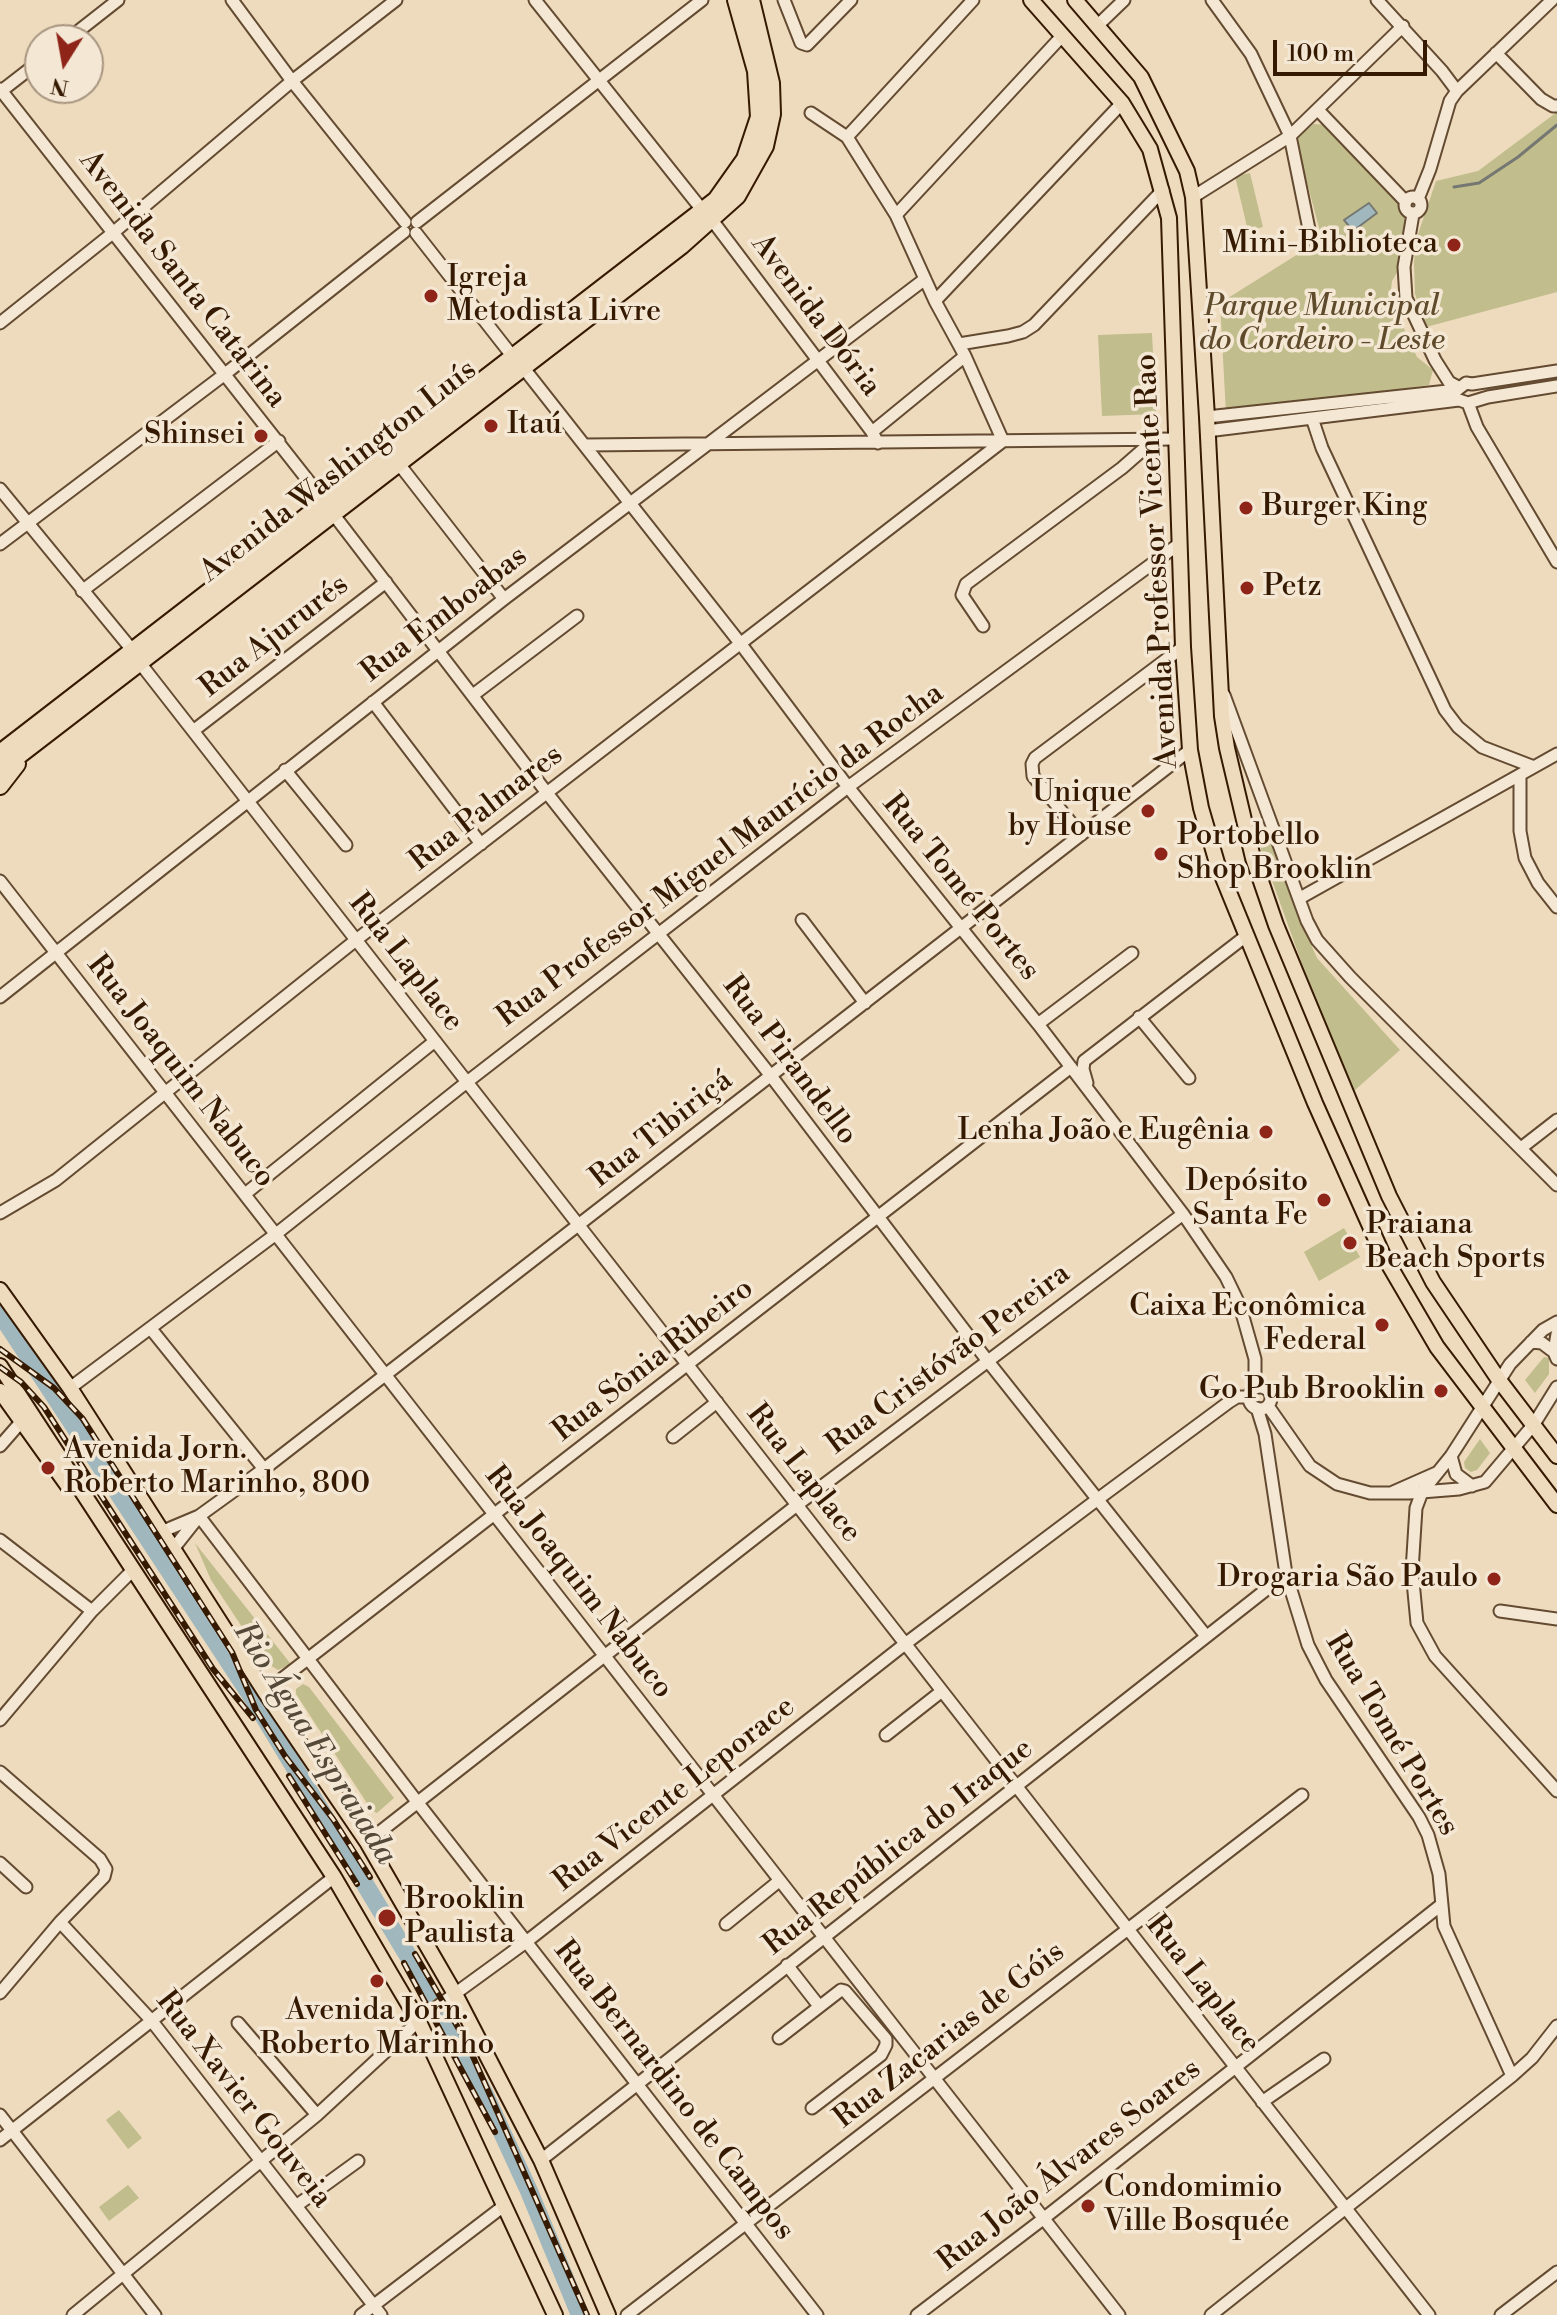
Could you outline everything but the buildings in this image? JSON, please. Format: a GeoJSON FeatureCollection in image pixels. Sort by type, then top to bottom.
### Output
{"type":"FeatureCollection","features":[{"type":"Feature","properties":{"kind":"highway","name":"Avenida Washington Luís"},"geometry":{"type":"LineString","coordinates":[[708,216],[745,159],[759,117],[756,71],[736,0]]}},
{"type":"Feature","properties":{"kind":"highway","name":"Avenida Washington Luís"},"geometry":{"type":"LineString","coordinates":[[0,770],[8,755],[28,739],[517,361],[737,196],[753,171],[770,130],[771,83],[753,0]]}},
{"type":"Feature","properties":{"kind":"highway","name":"Avenida Washington Luís"},"geometry":{"type":"LineString","coordinates":[[330,508],[399,464],[517,361]]}},
{"type":"Feature","properties":{"kind":"highway"},"geometry":{"type":"LineString","coordinates":[[0,742],[28,739]]}},
{"type":"Feature","properties":{"kind":"highway"},"geometry":{"type":"LineString","coordinates":[[0,786],[28,739]]}},
{"type":"Feature","properties":{"kind":"main road","name":"Avenida Professor Vicente Rao"},"geometry":{"type":"LineString","coordinates":[[1031,0],[1122,103],[1150,149],[1163,190],[1169,218],[1183,647],[1190,750],[1201,808],[1217,863],[1315,1103],[1382,1253],[1437,1347],[1557,1505]]}},
{"type":"Feature","properties":{"kind":"main road","name":"Avenida Professor Vicente Rao"},"geometry":{"type":"LineString","coordinates":[[1075,0],[1141,77],[1187,171],[1193,197],[1227,748],[1245,829],[1276,925],[1389,1196],[1433,1282],[1499,1380],[1557,1456]]}},
{"type":"Feature","properties":{"kind":"main road"},"geometry":{"type":"LineString","coordinates":[[0,1290],[70,1388],[265,1692],[367,1842],[541,2160],[608,2315]]}},
{"type":"Feature","properties":{"kind":"main road"},"geometry":{"type":"LineString","coordinates":[[0,1366],[334,1877],[421,2020],[555,2315]]}},
{"type":"Feature","properties":{"kind":"main road"},"geometry":{"type":"LineString","coordinates":[[0,1391],[79,1502],[97,1512]]}},
{"type":"Feature","properties":{"kind":"street"},"geometry":{"type":"LineString","coordinates":[[87,24],[118,0]]}},
{"type":"Feature","properties":{"kind":"street","name":"Rua Tomé Portes"},"geometry":{"type":"LineString","coordinates":[[232,0],[292,81],[586,445],[848,787],[1038,1024],[1183,1214],[1226,1277],[1240,1306],[1255,1359],[1252,1392]]}},
{"type":"Feature","properties":{"kind":"street"},"geometry":{"type":"LineString","coordinates":[[0,323],[114,232],[292,81],[396,0]]}},
{"type":"Feature","properties":{"kind":"street","name":"Avenida Dória"},"geometry":{"type":"LineString","coordinates":[[535,0],[708,216],[875,437]]}},
{"type":"Feature","properties":{"kind":"street"},"geometry":{"type":"LineString","coordinates":[[0,544],[225,374],[702,0]]}},
{"type":"Feature","properties":{"kind":"street"},"geometry":{"type":"LineString","coordinates":[[784,0],[801,43],[809,44],[851,0]]}},
{"type":"Feature","properties":{"kind":"street"},"geometry":{"type":"LineString","coordinates":[[847,137],[973,0]]}},
{"type":"Feature","properties":{"kind":"street"},"geometry":{"type":"LineString","coordinates":[[1098,25],[1124,0]]}},
{"type":"Feature","properties":{"kind":"street"},"geometry":{"type":"LineString","coordinates":[[1212,0],[1251,54],[1290,136],[1311,239]]}},
{"type":"Feature","properties":{"kind":"street"},"geometry":{"type":"LineString","coordinates":[[1377,0],[1457,91]]}},
{"type":"Feature","properties":{"kind":"street"},"geometry":{"type":"LineString","coordinates":[[1552,0],[1457,91],[1444,114],[1430,169],[1406,209],[1413,214],[1404,267],[1406,298],[1413,318],[1449,382],[1463,396],[1477,427],[1557,562]]}},
{"type":"Feature","properties":{"kind":"street"},"geometry":{"type":"LineString","coordinates":[[1193,197],[1290,136],[1403,26]]}},
{"type":"Feature","properties":{"kind":"street"},"geometry":{"type":"LineString","coordinates":[[896,215],[1062,36]]}},
{"type":"Feature","properties":{"kind":"street"},"geometry":{"type":"LineString","coordinates":[[1496,53],[1541,99],[1557,106]]}},
{"type":"Feature","properties":{"kind":"street"},"geometry":{"type":"LineString","coordinates":[[1,91],[24,73]]}},
{"type":"Feature","properties":{"kind":"street","name":"Avenida Santa Catarina"},"geometry":{"type":"LineString","coordinates":[[1,91],[330,508]]}},
{"type":"Feature","properties":{"kind":"street"},"geometry":{"type":"LineString","coordinates":[[935,301],[1122,103]]}},
{"type":"Feature","properties":{"kind":"street"},"geometry":{"type":"LineString","coordinates":[[1318,110],[1412,200]]}},
{"type":"Feature","properties":{"kind":"street"},"geometry":{"type":"LineString","coordinates":[[811,113],[847,137],[896,215],[1003,441]]}},
{"type":"Feature","properties":{"kind":"street"},"geometry":{"type":"LineString","coordinates":[[959,344],[1008,336],[1034,325],[1163,190]]}},
{"type":"Feature","properties":{"kind":"street","name":"Rua Emboabas"},"geometry":{"type":"LineString","coordinates":[[0,997],[504,599],[925,279]]}},
{"type":"Feature","properties":{"kind":"street"},"geometry":{"type":"LineString","coordinates":[[875,437],[965,356]]}},
{"type":"Feature","properties":{"kind":"street"},"geometry":{"type":"LineString","coordinates":[[1463,396],[1463,383],[1557,371]]}},
{"type":"Feature","properties":{"kind":"street"},"geometry":{"type":"LineString","coordinates":[[1207,424],[1557,386]]}},
{"type":"Feature","properties":{"kind":"street"},"geometry":{"type":"LineString","coordinates":[[1207,424],[1312,418],[1463,396]]}},
{"type":"Feature","properties":{"kind":"street"},"geometry":{"type":"LineString","coordinates":[[1312,418],[1322,448],[1445,710],[1458,727],[1482,747],[1534,767]]}},
{"type":"Feature","properties":{"kind":"street"},"geometry":{"type":"LineString","coordinates":[[586,445],[875,437],[1003,441],[1175,439]]}},
{"type":"Feature","properties":{"kind":"street"},"geometry":{"type":"LineString","coordinates":[[983,626],[962,595],[966,584],[1122,468],[1154,440]]}},
{"type":"Feature","properties":{"kind":"street"},"geometry":{"type":"LineString","coordinates":[[82,591],[279,441]]}},
{"type":"Feature","properties":{"kind":"street","name":"Rua Palmares"},"geometry":{"type":"LineString","coordinates":[[0,1213],[56,1180],[356,940],[1003,441]]}},
{"type":"Feature","properties":{"kind":"street"},"geometry":{"type":"LineString","coordinates":[[399,464],[504,599]]}},
{"type":"Feature","properties":{"kind":"street","name":"Rua Laplace"},"geometry":{"type":"LineString","coordinates":[[0,489],[136,657],[1429,2315]]}},
{"type":"Feature","properties":{"kind":"street","name":"Rua Pirandello"},"geometry":{"type":"LineString","coordinates":[[330,508],[987,1360],[1206,1636]]}},
{"type":"Feature","properties":{"kind":"street","name":"Rua Professor Miguel Maurício da Rocha"},"geometry":{"type":"LineString","coordinates":[[70,1388],[276,1234],[848,787],[1179,544]]}},
{"type":"Feature","properties":{"kind":"street","name":"Rua Ajururés"},"geometry":{"type":"LineString","coordinates":[[193,731],[386,582]]}},
{"type":"Feature","properties":{"kind":"street"},"geometry":{"type":"LineString","coordinates":[[473,695],[577,616]]}},
{"type":"Feature","properties":{"kind":"street"},"geometry":{"type":"LineString","coordinates":[[1081,835],[1033,776],[1035,758],[1183,647]]}},
{"type":"Feature","properties":{"kind":"street"},"geometry":{"type":"LineString","coordinates":[[1221,687],[1307,921],[1317,940],[1557,1185]]}},
{"type":"Feature","properties":{"kind":"street"},"geometry":{"type":"LineString","coordinates":[[373,702],[481,844]]}},
{"type":"Feature","properties":{"kind":"street","name":"Rua Tibiriçá"},"geometry":{"type":"LineString","coordinates":[[161,1532],[199,1516],[264,1469],[1190,750]]}},
{"type":"Feature","properties":{"kind":"street"},"geometry":{"type":"LineString","coordinates":[[1300,898],[1557,754]]}},
{"type":"Feature","properties":{"kind":"street"},"geometry":{"type":"LineString","coordinates":[[285,770],[346,845]]}},
{"type":"Feature","properties":{"kind":"street"},"geometry":{"type":"LineString","coordinates":[[1520,775],[1520,831],[1525,858],[1538,883],[1557,907]]}},
{"type":"Feature","properties":{"kind":"street","name":"Rua Joaquim Nabuco"},"geometry":{"type":"LineString","coordinates":[[0,881],[1119,2315]]}},
{"type":"Feature","properties":{"kind":"street"},"geometry":{"type":"LineString","coordinates":[[802,920],[865,1003]]}},
{"type":"Feature","properties":{"kind":"street"},"geometry":{"type":"LineString","coordinates":[[1090,1092],[1083,1069],[1084,1061],[1246,936]]}},
{"type":"Feature","properties":{"kind":"street"},"geometry":{"type":"LineString","coordinates":[[1038,1024],[1132,953]]}},
{"type":"Feature","properties":{"kind":"street"},"geometry":{"type":"LineString","coordinates":[[1139,1017],[1189,1078]]}},
{"type":"Feature","properties":{"kind":"street"},"geometry":{"type":"LineString","coordinates":[[245,1194],[435,1041]]}},
{"type":"Feature","properties":{"kind":"street","name":"Rua Sônia Ribeiro"},"geometry":{"type":"LineString","coordinates":[[265,1692],[1071,1067]]}},
{"type":"Feature","properties":{"kind":"street"},"geometry":{"type":"LineString","coordinates":[[1521,1148],[1557,1120]]}},
{"type":"Feature","properties":{"kind":"street","name":"Rua Cristóvão Pereira"},"geometry":{"type":"LineString","coordinates":[[367,1842],[797,1505],[1183,1214]]}},
{"type":"Feature","properties":{"kind":"street"},"geometry":{"type":"LineString","coordinates":[[1557,1322],[1531,1342],[1499,1380],[1451,1456],[1422,1492],[1416,1508],[1412,1571],[1417,1623],[1435,1656],[1557,1791]]}},
{"type":"Feature","properties":{"kind":"street"},"geometry":{"type":"LineString","coordinates":[[151,1329],[264,1469]]}},
{"type":"Feature","properties":{"kind":"street"},"geometry":{"type":"LineString","coordinates":[[1556,1356],[1557,1334]]}},
{"type":"Feature","properties":{"kind":"street"},"geometry":{"type":"LineString","coordinates":[[1531,1342],[1542,1343],[1556,1356]]}},
{"type":"Feature","properties":{"kind":"street"},"geometry":{"type":"LineString","coordinates":[[1262,1407],[1271,1399],[1269,1391],[1263,1387],[1252,1392],[1251,1404],[1262,1407],[1284,1426],[1310,1466],[1337,1484],[1370,1493],[1422,1492],[1472,1487],[1490,1477],[1534,1424],[1557,1387]]}},
{"type":"Feature","properties":{"kind":"street","name":"Rua Vicente Leporace"},"geometry":{"type":"LineString","coordinates":[[73,2315],[317,2115],[421,2020],[714,1796],[905,1644],[1229,1402],[1252,1392]]}},
{"type":"Feature","properties":{"kind":"street"},"geometry":{"type":"LineString","coordinates":[[673,1437],[717,1402]]}},
{"type":"Feature","properties":{"kind":"street","name":"Rua Tomé Portes"},"geometry":{"type":"LineString","coordinates":[[1262,1407],[1286,1574],[1308,1645],[1326,1680],[1428,1835],[1439,1874],[1444,1926],[1512,2076]]}},
{"type":"Feature","properties":{"kind":"street"},"geometry":{"type":"LineString","coordinates":[[0,1446],[21,1422]]}},
{"type":"Feature","properties":{"kind":"street"},"geometry":{"type":"LineString","coordinates":[[1265,1434],[1270,1425],[1284,1426]]}},
{"type":"Feature","properties":{"kind":"street"},"geometry":{"type":"LineString","coordinates":[[1451,1456],[1456,1474],[1472,1487]]}},
{"type":"Feature","properties":{"kind":"street"},"geometry":{"type":"LineString","coordinates":[[1393,1493],[1436,1473]]}},
{"type":"Feature","properties":{"kind":"street","name":"Rua Tibiriçá"},"geometry":{"type":"LineString","coordinates":[[173,1549],[199,1516]]}},
{"type":"Feature","properties":{"kind":"street","name":"Rua Bernardino de Campos"},"geometry":{"type":"LineString","coordinates":[[199,1516],[817,2315]]}},
{"type":"Feature","properties":{"kind":"street"},"geometry":{"type":"LineString","coordinates":[[0,1540],[92,1611]]}},
{"type":"Feature","properties":{"kind":"street"},"geometry":{"type":"LineString","coordinates":[[0,1720],[92,1611],[132,1571]]}},
{"type":"Feature","properties":{"kind":"street","name":"Rua República do Iraque"},"geometry":{"type":"LineString","coordinates":[[541,2160],[1286,1574]]}},
{"type":"Feature","properties":{"kind":"street"},"geometry":{"type":"LineString","coordinates":[[1500,1611],[1557,1619]]}},
{"type":"Feature","properties":{"kind":"street"},"geometry":{"type":"LineString","coordinates":[[886,1735],[942,1691]]}},
{"type":"Feature","properties":{"kind":"street"},"geometry":{"type":"LineString","coordinates":[[0,1772],[100,1859],[106,1869],[104,1877],[60,1922],[0,1993]]}},
{"type":"Feature","properties":{"kind":"street","name":"Rua Zacarias de Góis"},"geometry":{"type":"LineString","coordinates":[[627,2315],[1302,1795]]}},
{"type":"Feature","properties":{"kind":"street"},"geometry":{"type":"LineString","coordinates":[[0,1863],[26,1887]]}},
{"type":"Feature","properties":{"kind":"street"},"geometry":{"type":"LineString","coordinates":[[0,2140],[334,1877]]}},
{"type":"Feature","properties":{"kind":"street"},"geometry":{"type":"LineString","coordinates":[[726,1924],[779,1881]]}},
{"type":"Feature","properties":{"kind":"street","name":"Rua João Álvares Soares"},"geometry":{"type":"LineString","coordinates":[[917,2315],[1441,1905]]}},
{"type":"Feature","properties":{"kind":"street","name":"Rua Xavier Gouveia"},"geometry":{"type":"LineString","coordinates":[[60,1922],[151,2020],[377,2310]]}},
{"type":"Feature","properties":{"kind":"street"},"geometry":{"type":"LineString","coordinates":[[787,1965],[819,2006]]}},
{"type":"Feature","properties":{"kind":"street"},"geometry":{"type":"LineString","coordinates":[[779,2038],[837,1992],[845,1991],[886,2039],[881,2055],[812,2108]]}},
{"type":"Feature","properties":{"kind":"street"},"geometry":{"type":"LineString","coordinates":[[238,2023],[317,2115]]}},
{"type":"Feature","properties":{"kind":"street"},"geometry":{"type":"LineString","coordinates":[[1211,2315],[1512,2076],[1532,2058],[1557,2026]]}},
{"type":"Feature","properties":{"kind":"street"},"geometry":{"type":"LineString","coordinates":[[1262,2102],[1324,2059]]}},
{"type":"Feature","properties":{"kind":"street"},"geometry":{"type":"LineString","coordinates":[[0,2115],[155,2315]]}},
{"type":"Feature","properties":{"kind":"street"},"geometry":{"type":"LineString","coordinates":[[296,2206],[358,2161]]}},
{"type":"Feature","properties":{"kind":"street"},"geometry":{"type":"LineString","coordinates":[[361,2315],[377,2310],[505,2205]]}},
{"type":"Feature","properties":{"kind":"street"},"geometry":{"type":"LineString","coordinates":[[1501,2315],[1557,2272]]}},
{"type":"Feature","properties":{"kind":"green space"},"geometry":{"type":"Polygon","coordinates":[[[1557,112],[1557,292],[1426,327],[1415,294],[1415,243],[1436,181],[1478,171],[1557,112]]]}},
{"type":"Feature","properties":{"kind":"green space","name":"Parque Municipal do Cordeiro - Leste"},"geometry":{"type":"Polygon","coordinates":[[[1314,124],[1327,125],[1400,202],[1406,217],[1398,271],[1392,281],[1390,298],[1417,357],[1433,370],[1429,385],[1226,413],[1220,303],[1322,239],[1295,137],[1314,124]]]}},
{"type":"Feature","properties":{"kind":"green space"},"geometry":{"type":"Polygon","coordinates":[[[1250,173],[1263,227],[1248,231],[1235,176],[1250,173]]]}},
{"type":"Feature","properties":{"kind":"green space"},"geometry":{"type":"Polygon","coordinates":[[[1152,333],[1156,414],[1102,416],[1098,335],[1152,333]]]}},
{"type":"Feature","properties":{"kind":"green space"},"geometry":{"type":"Polygon","coordinates":[[[1268,828],[1317,958],[1400,1050],[1354,1091],[1302,964],[1255,833],[1268,828]]]}},
{"type":"Feature","properties":{"kind":"green space"},"geometry":{"type":"Polygon","coordinates":[[[1344,1228],[1360,1257],[1319,1281],[1304,1252],[1344,1228]]]}},
{"type":"Feature","properties":{"kind":"green space"},"geometry":{"type":"Polygon","coordinates":[[[1544,1357],[1549,1358],[1549,1374],[1535,1393],[1525,1380],[1544,1357]]]}},
{"type":"Feature","properties":{"kind":"green space"},"geometry":{"type":"Polygon","coordinates":[[[1480,1439],[1490,1453],[1477,1470],[1471,1472],[1465,1468],[1464,1462],[1480,1439]]]}},
{"type":"Feature","properties":{"kind":"green space"},"geometry":{"type":"Polygon","coordinates":[[[195,1543],[289,1665],[278,1670],[265,1662],[211,1580],[195,1543]]]}},
{"type":"Feature","properties":{"kind":"green space"},"geometry":{"type":"Polygon","coordinates":[[[303,1684],[309,1687],[394,1798],[377,1813],[372,1811],[296,1694],[296,1689],[303,1684]]]}},
{"type":"Feature","properties":{"kind":"green space"},"geometry":{"type":"Polygon","coordinates":[[[119,2110],[142,2138],[128,2149],[106,2120],[119,2110]]]}},
{"type":"Feature","properties":{"kind":"green space"},"geometry":{"type":"Polygon","coordinates":[[[128,2185],[139,2198],[109,2221],[99,2207],[128,2185]]]}},
{"type":"Feature","properties":{"kind":"water"},"geometry":{"type":"Polygon","coordinates":[[[1369,203],[1377,213],[1353,231],[1344,220],[1369,203]]]}},
{"type":"Feature","properties":{"kind":"waterway"},"geometry":{"type":"LineString","coordinates":[[1454,187],[1479,183],[1518,157],[1557,125]]}},
{"type":"Feature","properties":{"kind":"waterway","name":"Rio Água Espraiada"},"geometry":{"type":"LineString","coordinates":[[0,1313],[254,1700],[407,1954],[484,2093],[529,2191],[580,2315]]}},
{"type":"Feature","properties":{"kind":"railway"},"geometry":{"type":"LineString","coordinates":[[0,1349],[54,1388],[83,1419],[232,1652],[256,1710],[370,1877]]}},
{"type":"Feature","properties":{"kind":"railway"},"geometry":{"type":"LineString","coordinates":[[0,1367],[21,1382],[44,1407],[213,1669],[253,1718]]}},
{"type":"Feature","properties":{"kind":"railway"},"geometry":{"type":"LineString","coordinates":[[289,1776],[357,1884]]}},
{"type":"Feature","properties":{"kind":"railway"},"geometry":{"type":"LineString","coordinates":[[415,1954],[467,2043],[587,2315]]}},
{"type":"Feature","properties":{"kind":"railway"},"geometry":{"type":"LineString","coordinates":[[404,1963],[495,2132]]}},
{"type":"Feature","properties":{"kind":"place","name":"Mini-Biblioteca"},"geometry":{"type":"Point","coordinates":[1454,245]}},
{"type":"Feature","properties":{"kind":"place","name":"Igreja Metodista Livre"},"geometry":{"type":"Point","coordinates":[431,296]}},
{"type":"Feature","properties":{"kind":"place","name":"Itaú"},"geometry":{"type":"Point","coordinates":[491,426]}},
{"type":"Feature","properties":{"kind":"place","name":"Shinsei"},"geometry":{"type":"Point","coordinates":[261,436]}},
{"type":"Feature","properties":{"kind":"place","name":"Burger King"},"geometry":{"type":"Point","coordinates":[1246,508]}},
{"type":"Feature","properties":{"kind":"place","name":"Petz"},"geometry":{"type":"Point","coordinates":[1247,588]}},
{"type":"Feature","properties":{"kind":"place","name":"Unique by House"},"geometry":{"type":"Point","coordinates":[1148,811]}},
{"type":"Feature","properties":{"kind":"place","name":"Portobello Shop Brooklin"},"geometry":{"type":"Point","coordinates":[1161,854]}},
{"type":"Feature","properties":{"kind":"place","name":"Lenha João e Eugênia"},"geometry":{"type":"Point","coordinates":[1266,1132]}},
{"type":"Feature","properties":{"kind":"place","name":"Depósito Santa Fe"},"geometry":{"type":"Point","coordinates":[1324,1200]}},
{"type":"Feature","properties":{"kind":"place","name":"Praiana Beach Sports"},"geometry":{"type":"Point","coordinates":[1350,1243]}},
{"type":"Feature","properties":{"kind":"place","name":"Caixa Econômica Federal"},"geometry":{"type":"Point","coordinates":[1382,1325]}},
{"type":"Feature","properties":{"kind":"place","name":"Go Pub Brooklin"},"geometry":{"type":"Point","coordinates":[1441,1391]}},
{"type":"Feature","properties":{"kind":"place","name":"Avenida Jorn. Roberto Marinho, 800"},"geometry":{"type":"Point","coordinates":[48,1468]}},
{"type":"Feature","properties":{"kind":"place","name":"Drogaria São Paulo"},"geometry":{"type":"Point","coordinates":[1494,1579]}},
{"type":"Feature","properties":{"kind":"place","name":"Brooklin Paulista"},"geometry":{"type":"Point","coordinates":[387,1918]}},
{"type":"Feature","properties":{"kind":"place","name":"Avenida Jorn. Roberto Marinho"},"geometry":{"type":"Point","coordinates":[377,1981]}},
{"type":"Feature","properties":{"kind":"place","name":"Condomimio Ville Bosquée"},"geometry":{"type":"Point","coordinates":[1088,2206]}}]}
